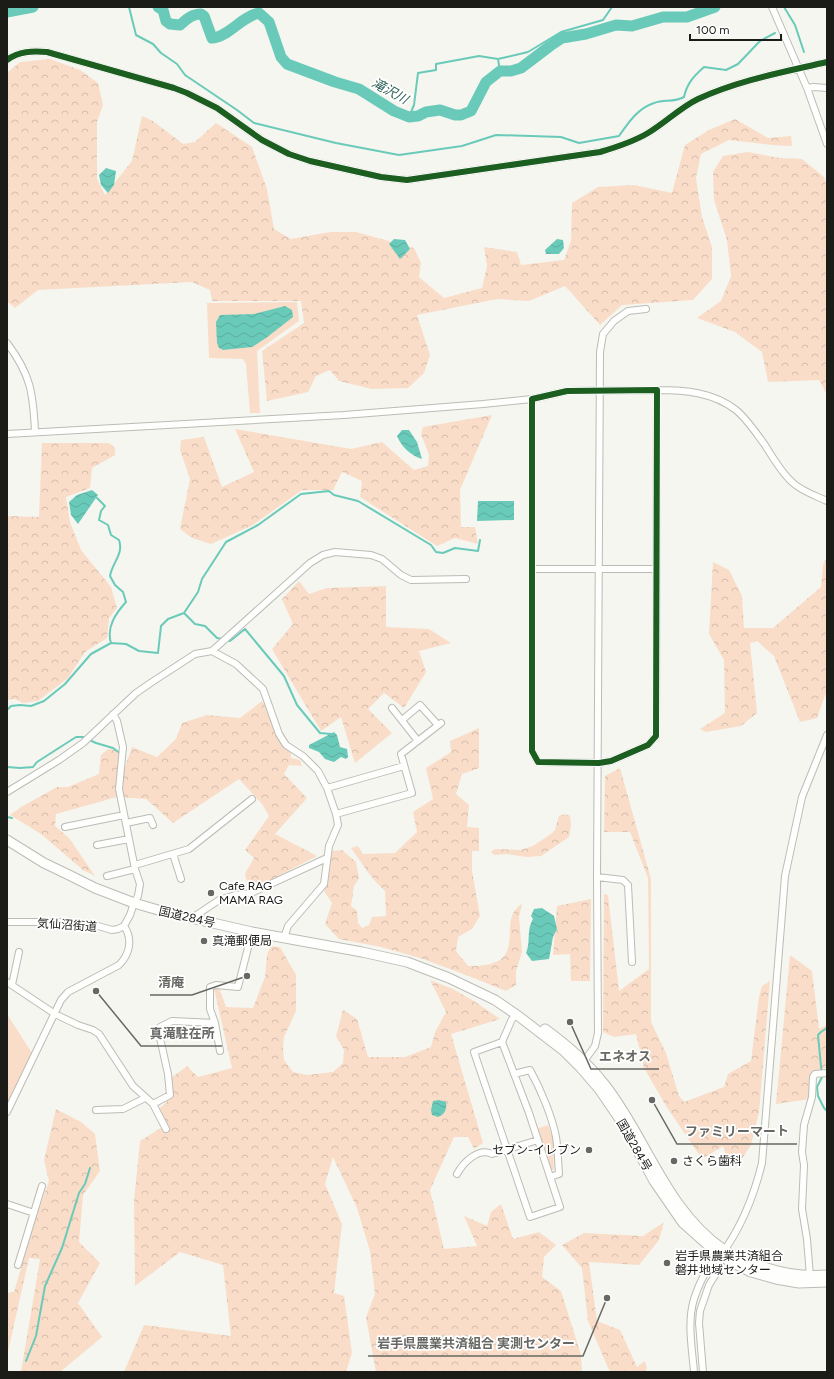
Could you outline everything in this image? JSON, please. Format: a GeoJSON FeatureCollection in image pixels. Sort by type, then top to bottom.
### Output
{"type":"FeatureCollection","features":[{"type":"Feature","properties":{"kind":"highway","name":"国道284号"},"geometry":{"type":"LineString","coordinates":[[7,840],[44,863],[69,876],[134,903],[252,932],[362,952],[407,962],[449,978],[495,1000],[582,1064]]}},
{"type":"Feature","properties":{"kind":"highway","name":"国道284号"},"geometry":{"type":"LineString","coordinates":[[449,978],[472,984],[497,996],[545,1029],[605,1085],[629,1120],[665,1184],[688,1217],[722,1253],[751,1272],[776,1279],[799,1283],[827,1282]]}},
{"type":"Feature","properties":{"kind":"highway","name":"国道284号"},"geometry":{"type":"LineString","coordinates":[[722,1253],[772,1271],[797,1276],[827,1275]]}},
{"type":"Feature","properties":{"kind":"street"},"geometry":{"type":"LineString","coordinates":[[772,7],[807,88],[827,144]]}},
{"type":"Feature","properties":{"kind":"street"},"geometry":{"type":"LineString","coordinates":[[7,60],[13,56],[28,51],[47,52],[174,88],[217,108],[262,140],[290,154],[310,161],[381,177],[407,180],[600,152],[622,146],[649,133],[696,100],[718,90],[827,62]]}},
{"type":"Feature","properties":{"kind":"street"},"geometry":{"type":"LineString","coordinates":[[807,88],[827,88]]}},
{"type":"Feature","properties":{"kind":"street"},"geometry":{"type":"LineString","coordinates":[[582,1064],[595,1046],[598,1033],[597,877],[599,763],[600,352],[603,334],[614,321],[628,311],[646,309]]}},
{"type":"Feature","properties":{"kind":"street"},"geometry":{"type":"LineString","coordinates":[[7,343],[15,354],[29,381],[33,397],[35,431]]}},
{"type":"Feature","properties":{"kind":"street"},"geometry":{"type":"LineString","coordinates":[[532,399],[532,751],[538,762],[599,763],[611,761],[648,745],[656,736],[657,390]]}},
{"type":"Feature","properties":{"kind":"street"},"geometry":{"type":"LineString","coordinates":[[7,434],[35,431],[344,415],[532,399],[567,391],[684,390],[703,394],[736,410],[756,433],[783,472],[793,483],[810,494],[827,501]]}},
{"type":"Feature","properties":{"kind":"street"},"geometry":{"type":"LineString","coordinates":[[7,792],[59,760],[83,743],[136,694],[170,670],[195,654],[212,651],[310,563],[323,555],[335,552],[370,555],[382,559],[401,575],[411,580],[466,580]]}},
{"type":"Feature","properties":{"kind":"street"},"geometry":{"type":"LineString","coordinates":[[532,569],[656,569]]}},
{"type":"Feature","properties":{"kind":"street"},"geometry":{"type":"LineString","coordinates":[[212,651],[236,664],[263,688],[279,734],[286,745],[303,756],[318,771],[327,788],[336,814],[338,825],[329,846],[324,884],[288,926],[284,938]]}},
{"type":"Feature","properties":{"kind":"street"},"geometry":{"type":"LineString","coordinates":[[336,814],[412,793],[401,754],[439,724],[420,705],[402,720]]}},
{"type":"Feature","properties":{"kind":"street"},"geometry":{"type":"LineString","coordinates":[[392,708],[418,741]]}},
{"type":"Feature","properties":{"kind":"street"},"geometry":{"type":"LineString","coordinates":[[7,1112],[61,1000],[68,992],[119,965],[125,959],[130,944],[128,932],[124,926],[138,896],[140,884],[135,867],[119,789],[123,747],[117,721],[113,714]]}},
{"type":"Feature","properties":{"kind":"street"},"geometry":{"type":"LineString","coordinates":[[694,1372],[691,1323],[693,1306],[698,1289],[712,1262],[722,1253],[741,1221],[752,1199],[762,1163],[785,876],[802,797],[827,735]]}},
{"type":"Feature","properties":{"kind":"street"},"geometry":{"type":"LineString","coordinates":[[327,788],[404,766]]}},
{"type":"Feature","properties":{"kind":"street"},"geometry":{"type":"LineString","coordinates":[[107,876],[189,849],[252,799]]}},
{"type":"Feature","properties":{"kind":"street"},"geometry":{"type":"LineString","coordinates":[[64,827],[124,815]]}},
{"type":"Feature","properties":{"kind":"street"},"geometry":{"type":"LineString","coordinates":[[126,824],[150,818],[153,825]]}},
{"type":"Feature","properties":{"kind":"street"},"geometry":{"type":"LineString","coordinates":[[97,845],[129,839]]}},
{"type":"Feature","properties":{"kind":"street"},"geometry":{"type":"LineString","coordinates":[[173,854],[181,879]]}},
{"type":"Feature","properties":{"kind":"street"},"geometry":{"type":"LineString","coordinates":[[192,918],[219,900],[250,893],[327,858]]}},
{"type":"Feature","properties":{"kind":"street"},"geometry":{"type":"LineString","coordinates":[[597,877],[623,880],[628,885],[632,962]]}},
{"type":"Feature","properties":{"kind":"street","name":"気仙沼街道"},"geometry":{"type":"LineString","coordinates":[[7,922],[91,924],[112,930],[124,926]]}},
{"type":"Feature","properties":{"kind":"street"},"geometry":{"type":"LineString","coordinates":[[220,1050],[215,1023],[210,1009],[210,987],[216,985],[238,987],[252,932]]}},
{"type":"Feature","properties":{"kind":"street"},"geometry":{"type":"LineString","coordinates":[[19,952],[9,984],[55,1014],[99,1034],[133,1086],[153,1104],[166,1129]]}},
{"type":"Feature","properties":{"kind":"street"},"geometry":{"type":"LineString","coordinates":[[502,1042],[474,1052],[530,1217],[560,1207],[538,1140],[502,1042],[512,1019],[516,1015]]}},
{"type":"Feature","properties":{"kind":"street"},"geometry":{"type":"LineString","coordinates":[[153,1104],[170,1095],[168,1074],[160,1038],[160,1027],[172,1021],[215,1023]]}},
{"type":"Feature","properties":{"kind":"street"},"geometry":{"type":"LineString","coordinates":[[514,1074],[530,1070],[548,1110],[556,1136],[559,1174],[550,1177]]}},
{"type":"Feature","properties":{"kind":"street"},"geometry":{"type":"LineString","coordinates":[[810,1276],[807,1239],[802,1209],[804,1165],[802,1152],[803,1132],[812,1097],[813,1077],[815,1074],[827,1073]]}},
{"type":"Feature","properties":{"kind":"street"},"geometry":{"type":"LineString","coordinates":[[96,1110],[123,1109],[145,1098]]}},
{"type":"Feature","properties":{"kind":"street"},"geometry":{"type":"LineString","coordinates":[[457,1174],[462,1166],[475,1155],[489,1152],[492,1154],[538,1140]]}},
{"type":"Feature","properties":{"kind":"street"},"geometry":{"type":"LineString","coordinates":[[18,1265],[42,1186]]}},
{"type":"Feature","properties":{"kind":"street"},"geometry":{"type":"LineString","coordinates":[[7,1204],[34,1213]]}},
{"type":"Feature","properties":{"kind":"street"},"geometry":{"type":"LineString","coordinates":[[703,1372],[699,1323],[700,1311],[702,1300],[719,1269],[722,1253]]}},
{"type":"Feature","properties":{"kind":"green space"},"geometry":{"type":"Polygon","coordinates":[[[50,59],[80,70],[98,83],[103,105],[97,122],[97,179],[105,195],[132,161],[142,116],[153,121],[183,144],[195,142],[216,123],[252,147],[267,189],[274,229],[291,239],[330,232],[356,232],[414,248],[421,263],[419,277],[444,298],[482,288],[487,266],[484,247],[517,252],[521,265],[564,260],[571,241],[572,203],[598,187],[634,185],[672,193],[685,145],[709,130],[735,119],[768,138],[791,136],[792,146],[729,140],[701,154],[696,178],[702,217],[712,247],[712,279],[693,300],[622,305],[600,325],[565,286],[529,301],[497,299],[417,315],[430,355],[424,373],[408,388],[372,389],[339,381],[330,370],[316,376],[308,392],[267,401],[262,351],[304,323],[301,301],[212,301],[210,290],[192,282],[38,290],[15,308],[7,301],[7,73],[20,62],[50,59]]]}},
{"type":"Feature","properties":{"kind":"green space"},"geometry":{"type":"Polygon","coordinates":[[[748,152],[780,158],[802,159],[824,177],[827,187],[827,395],[819,380],[768,382],[762,352],[735,332],[697,318],[721,301],[731,276],[727,240],[714,200],[713,172],[723,156],[748,152]]]}},
{"type":"Feature","properties":{"kind":"green space"},"geometry":{"type":"Polygon","coordinates":[[[297,302],[299,321],[257,351],[260,413],[250,413],[246,364],[243,359],[209,358],[207,303],[297,302]]]}},
{"type":"Feature","properties":{"kind":"green space"},"geometry":{"type":"Polygon","coordinates":[[[492,415],[460,490],[461,527],[475,527],[478,544],[455,538],[437,546],[360,497],[362,481],[342,472],[333,490],[302,490],[253,525],[211,544],[192,538],[180,529],[190,479],[180,450],[181,440],[204,437],[222,487],[254,472],[235,429],[351,449],[382,442],[414,470],[428,466],[429,455],[421,434],[423,427],[492,415]]]}},
{"type":"Feature","properties":{"kind":"green space"},"geometry":{"type":"Polygon","coordinates":[[[42,443],[109,443],[115,448],[115,455],[92,468],[90,488],[66,497],[70,522],[81,550],[111,587],[117,608],[109,618],[107,638],[85,652],[68,678],[38,701],[23,703],[15,699],[8,700],[7,703],[7,517],[39,517],[42,443]]]}},
{"type":"Feature","properties":{"kind":"green space"},"geometry":{"type":"Polygon","coordinates":[[[827,557],[827,690],[817,718],[800,722],[774,656],[757,641],[750,643],[757,713],[741,726],[706,732],[700,729],[725,713],[724,660],[709,634],[713,562],[729,570],[742,596],[744,628],[773,628],[821,587],[823,565],[827,557]]]}},
{"type":"Feature","properties":{"kind":"green space"},"geometry":{"type":"Polygon","coordinates":[[[299,581],[309,594],[327,588],[386,586],[386,627],[429,629],[451,643],[419,651],[426,672],[404,708],[384,693],[368,709],[392,733],[355,763],[341,717],[321,731],[272,649],[293,624],[282,599],[299,581]]]}},
{"type":"Feature","properties":{"kind":"green space"},"geometry":{"type":"Polygon","coordinates":[[[262,701],[270,713],[278,737],[291,752],[291,758],[300,760],[302,766],[289,765],[284,774],[307,798],[275,834],[317,856],[249,891],[245,874],[254,858],[245,850],[269,816],[262,804],[239,779],[173,823],[146,799],[117,797],[56,814],[55,826],[69,838],[95,876],[83,870],[41,834],[10,815],[21,807],[57,787],[68,787],[99,774],[101,755],[108,749],[116,750],[125,767],[132,747],[157,757],[176,739],[182,723],[207,715],[240,718],[262,701]]]}},
{"type":"Feature","properties":{"kind":"green space"},"geometry":{"type":"Polygon","coordinates":[[[479,728],[479,768],[462,774],[456,794],[469,805],[467,827],[479,828],[479,851],[472,851],[472,871],[480,916],[472,929],[458,937],[456,951],[468,966],[488,965],[501,960],[507,952],[511,921],[514,912],[522,904],[519,917],[522,952],[516,971],[516,985],[506,991],[420,958],[381,947],[339,939],[325,924],[332,903],[324,891],[332,851],[342,850],[356,862],[359,878],[354,886],[351,906],[357,911],[358,923],[362,928],[369,925],[372,917],[386,916],[385,891],[371,876],[351,848],[358,846],[363,854],[395,853],[417,832],[413,812],[433,799],[426,768],[451,752],[450,741],[479,728]]]}},
{"type":"Feature","properties":{"kind":"green space"},"geometry":{"type":"Polygon","coordinates":[[[620,768],[651,879],[651,1022],[666,1053],[679,1096],[684,1102],[724,1087],[728,1074],[751,1061],[759,997],[762,986],[770,981],[759,1112],[751,1145],[737,1166],[728,1161],[723,1146],[702,1159],[666,1106],[644,1068],[636,1034],[614,1037],[603,1032],[604,894],[608,895],[619,991],[649,969],[648,878],[630,832],[604,832],[605,776],[620,768]]]}},
{"type":"Feature","properties":{"kind":"green space"},"geometry":{"type":"Polygon","coordinates":[[[565,814],[570,816],[571,825],[569,837],[541,856],[527,857],[506,854],[494,855],[491,852],[495,849],[520,850],[533,846],[555,830],[559,816],[565,814]]]}},
{"type":"Feature","properties":{"kind":"green space"},"geometry":{"type":"Polygon","coordinates":[[[591,899],[590,981],[571,981],[570,954],[553,955],[557,906],[591,899]]]}},
{"type":"Feature","properties":{"kind":"green space"},"geometry":{"type":"Polygon","coordinates":[[[271,946],[280,947],[296,975],[296,1011],[284,1037],[283,1047],[284,1060],[293,1072],[307,1075],[333,1072],[343,1063],[344,1050],[336,1036],[343,1010],[357,1019],[368,1057],[405,1057],[431,1047],[435,1032],[446,1012],[430,980],[453,989],[500,1019],[451,1034],[483,1143],[474,1149],[468,1137],[454,1137],[430,1190],[444,1249],[477,1246],[464,1216],[487,1226],[491,1212],[501,1204],[513,1239],[539,1232],[556,1245],[544,1257],[542,1277],[561,1291],[581,1355],[582,1372],[376,1372],[366,1317],[375,1294],[370,1251],[357,1208],[333,1157],[325,1184],[342,1224],[334,1293],[344,1296],[352,1353],[346,1372],[124,1372],[144,1325],[231,1336],[223,1265],[180,1252],[135,1286],[134,1201],[140,1141],[164,1126],[160,1108],[172,1097],[171,1078],[187,1066],[198,1077],[232,1068],[213,984],[220,990],[226,1007],[253,1008],[265,977],[267,955],[271,946]]]}},
{"type":"Feature","properties":{"kind":"green space"},"geometry":{"type":"Polygon","coordinates":[[[790,955],[812,971],[819,1029],[827,1025],[827,1067],[811,1074],[810,1099],[776,1104],[790,955]]]}},
{"type":"Feature","properties":{"kind":"green space"},"geometry":{"type":"Polygon","coordinates":[[[7,1014],[32,1053],[7,1104],[7,1014]]]}},
{"type":"Feature","properties":{"kind":"green space"},"geometry":{"type":"Polygon","coordinates":[[[56,1109],[81,1122],[95,1134],[100,1171],[83,1195],[79,1242],[100,1263],[78,1303],[102,1337],[60,1372],[21,1372],[40,1259],[29,1258],[7,1356],[7,1293],[14,1292],[37,1215],[49,1181],[44,1160],[56,1109]]]}},
{"type":"Feature","properties":{"kind":"green space"},"geometry":{"type":"Polygon","coordinates":[[[548,1125],[553,1139],[554,1169],[550,1171],[536,1129],[548,1125]]]}},
{"type":"Feature","properties":{"kind":"green space"},"geometry":{"type":"Polygon","coordinates":[[[664,1222],[659,1240],[639,1265],[589,1262],[597,1321],[620,1330],[637,1367],[645,1361],[647,1368],[645,1372],[611,1372],[588,1321],[582,1268],[562,1245],[584,1233],[643,1236],[664,1222]]]}},
{"type":"Feature","properties":{"kind":"water"},"geometry":{"type":"Polygon","coordinates":[[[106,168],[116,171],[114,185],[108,193],[101,185],[99,175],[106,168]]]}},
{"type":"Feature","properties":{"kind":"water"},"geometry":{"type":"Polygon","coordinates":[[[394,239],[405,240],[410,249],[400,259],[389,244],[394,239]]]}},
{"type":"Feature","properties":{"kind":"water"},"geometry":{"type":"Polygon","coordinates":[[[557,239],[563,240],[564,248],[559,254],[546,254],[545,250],[557,239]]]}},
{"type":"Feature","properties":{"kind":"water"},"geometry":{"type":"Polygon","coordinates":[[[285,306],[292,310],[293,317],[252,347],[223,350],[219,348],[217,343],[216,322],[220,315],[254,314],[285,306]]]}},
{"type":"Feature","properties":{"kind":"water"},"geometry":{"type":"Polygon","coordinates":[[[402,430],[409,430],[417,442],[422,459],[410,453],[401,443],[397,436],[402,430]]]}},
{"type":"Feature","properties":{"kind":"water"},"geometry":{"type":"Polygon","coordinates":[[[92,490],[98,495],[78,524],[71,515],[69,502],[77,495],[92,490]]]}},
{"type":"Feature","properties":{"kind":"water"},"geometry":{"type":"Polygon","coordinates":[[[478,501],[514,501],[514,520],[477,521],[478,501]]]}},
{"type":"Feature","properties":{"kind":"water"},"geometry":{"type":"Polygon","coordinates":[[[334,732],[337,735],[340,747],[347,749],[348,757],[346,759],[341,757],[334,762],[325,759],[319,752],[309,748],[309,745],[334,732]]]}},
{"type":"Feature","properties":{"kind":"water"},"geometry":{"type":"Polygon","coordinates":[[[542,908],[554,916],[557,929],[553,937],[549,959],[532,961],[526,953],[530,927],[533,919],[531,916],[534,909],[542,908]]]}},
{"type":"Feature","properties":{"kind":"water"},"geometry":{"type":"Polygon","coordinates":[[[439,1100],[446,1102],[446,1107],[444,1113],[438,1117],[432,1115],[431,1110],[433,1101],[439,1100]]]}},
{"type":"Feature","properties":{"kind":"waterway","name":"滝沢川"},"geometry":{"type":"LineString","coordinates":[[7,12],[33,7]]}},
{"type":"Feature","properties":{"kind":"waterway"},"geometry":{"type":"LineString","coordinates":[[129,7],[136,35],[153,44],[161,53],[177,64],[185,75],[254,123],[336,143],[399,155],[462,146],[496,135],[561,137],[579,143],[619,136],[634,116],[643,108],[658,102],[676,100],[684,97],[691,80],[704,67],[726,70],[738,64],[760,41],[775,33]]}},
{"type":"Feature","properties":{"kind":"waterway","name":"滝沢川"},"geometry":{"type":"LineString","coordinates":[[158,7],[163,10],[166,21],[170,24],[180,25],[192,16],[201,14],[204,16],[212,38],[223,35],[247,18],[259,13],[269,22],[281,57],[287,64],[335,82],[359,89],[394,111],[409,117],[440,110],[455,115],[461,115],[471,111],[486,82],[500,71],[511,71],[521,68],[562,38],[586,34],[616,25],[632,26],[663,17],[687,17],[715,7]]}},
{"type":"Feature","properties":{"kind":"waterway"},"geometry":{"type":"LineString","coordinates":[[409,117],[414,105],[418,73],[436,70],[436,64],[479,56],[498,59],[528,52],[561,32],[603,20],[612,7]]}},
{"type":"Feature","properties":{"kind":"waterway"},"geometry":{"type":"LineString","coordinates":[[784,7],[795,25],[804,52]]}},
{"type":"Feature","properties":{"kind":"waterway"},"geometry":{"type":"LineString","coordinates":[[498,59],[500,71]]}},
{"type":"Feature","properties":{"kind":"waterway"},"geometry":{"type":"LineString","coordinates":[[7,710],[11,706],[31,706],[44,701],[65,684],[91,654],[111,643],[126,644],[139,651],[158,653],[161,626],[168,619],[184,613],[198,592],[202,579],[226,542],[258,525],[301,494],[329,491],[334,495],[358,501],[431,545],[436,552],[443,553],[455,548],[478,551],[480,540]]}},
{"type":"Feature","properties":{"kind":"waterway"},"geometry":{"type":"LineString","coordinates":[[97,498],[105,506],[101,511],[99,520],[108,525],[111,535],[119,540],[120,550],[110,576],[115,585],[123,592],[126,602],[111,626],[111,643]]}},
{"type":"Feature","properties":{"kind":"waterway"},"geometry":{"type":"LineString","coordinates":[[184,613],[195,624],[205,626],[217,638],[223,639]]}},
{"type":"Feature","properties":{"kind":"waterway"},"geometry":{"type":"LineString","coordinates":[[228,640],[230,641],[245,629],[284,676],[297,705],[320,733],[331,734]]}},
{"type":"Feature","properties":{"kind":"waterway"},"geometry":{"type":"LineString","coordinates":[[7,767],[33,767],[37,762],[76,737],[83,737],[113,748],[121,754]]}},
{"type":"Feature","properties":{"kind":"waterway"},"geometry":{"type":"LineString","coordinates":[[7,817],[12,818]]}},
{"type":"Feature","properties":{"kind":"waterway"},"geometry":{"type":"LineString","coordinates":[[827,1028],[818,1035],[822,1077],[817,1087],[818,1096],[827,1111]]}},
{"type":"Feature","properties":{"kind":"waterway"},"geometry":{"type":"LineString","coordinates":[[26,1361],[36,1336],[45,1286],[62,1248],[79,1193],[85,1184],[90,1168]]}},
{"type":"Feature","properties":{"kind":"cycle path"},"geometry":{"type":"LineString","coordinates":[[7,60],[26,52],[47,52],[174,88],[217,108],[262,140],[289,154],[310,161],[381,177],[407,180],[600,152],[625,144],[642,136],[692,102],[714,92],[762,77],[827,62]]}},
{"type":"Feature","properties":{"kind":"cycle path"},"geometry":{"type":"LineString","coordinates":[[657,390],[656,736],[648,745],[611,761],[599,763],[538,762],[532,751],[532,399],[567,391],[657,390]]}},
{"type":"Feature","properties":{"kind":"place","name":"Cafe RAG MAMA RAG"},"geometry":{"type":"Point","coordinates":[211,893]}},
{"type":"Feature","properties":{"kind":"place","name":"真滝郵便局"},"geometry":{"type":"Point","coordinates":[204,941]}},
{"type":"Feature","properties":{"kind":"place","name":"清庵"},"geometry":{"type":"Point","coordinates":[247,976]}},
{"type":"Feature","properties":{"kind":"place","name":"真滝駐在所"},"geometry":{"type":"Point","coordinates":[96,991]}},
{"type":"Feature","properties":{"kind":"place","name":"エネオス"},"geometry":{"type":"Point","coordinates":[570,1022]}},
{"type":"Feature","properties":{"kind":"place","name":"ファミリーマート"},"geometry":{"type":"Point","coordinates":[652,1100]}},
{"type":"Feature","properties":{"kind":"place","name":"セブン-イレブン"},"geometry":{"type":"Point","coordinates":[589,1150]}},
{"type":"Feature","properties":{"kind":"place","name":"さくら歯科"},"geometry":{"type":"Point","coordinates":[674,1161]}},
{"type":"Feature","properties":{"kind":"place","name":"岩手県農業共済組合 磐井地域センター"},"geometry":{"type":"Point","coordinates":[667,1263]}},
{"type":"Feature","properties":{"kind":"place","name":"岩手県農業共済組合 実測センター"},"geometry":{"type":"Point","coordinates":[607,1298]}}]}
